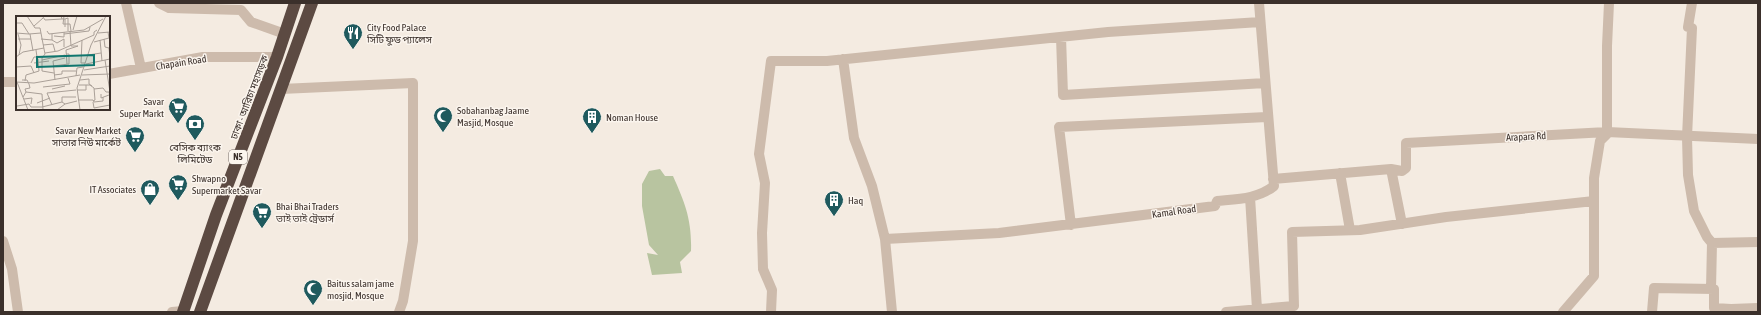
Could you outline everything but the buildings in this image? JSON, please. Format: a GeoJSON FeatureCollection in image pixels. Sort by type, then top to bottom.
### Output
{"type":"FeatureCollection","features":[{"type":"Feature","properties":{"kind":"highway","name":"ঢাকা - আরিচা মহাসড়ক"},"geometry":{"type":"LineString","coordinates":[[179,312],[277,57],[295,3]]}},
{"type":"Feature","properties":{"kind":"highway","name":"N5"},"geometry":{"type":"LineString","coordinates":[[200,312],[312,3]]}},
{"type":"Feature","properties":{"kind":"street"},"geometry":{"type":"LineString","coordinates":[[126,3],[141,68]]}},
{"type":"Feature","properties":{"kind":"street"},"geometry":{"type":"LineString","coordinates":[[159,3],[169,8],[241,10],[251,22],[285,34]]}},
{"type":"Feature","properties":{"kind":"street"},"geometry":{"type":"LineString","coordinates":[[1259,3],[1273,179],[1391,169],[1402,224]]}},
{"type":"Feature","properties":{"kind":"street"},"geometry":{"type":"LineString","coordinates":[[1563,312],[1594,276],[1594,178],[1600,141],[1607,132],[1609,3]]}},
{"type":"Feature","properties":{"kind":"street"},"geometry":{"type":"LineString","coordinates":[[1692,3],[1688,27],[1692,28],[1687,137],[1688,174],[1694,211],[1707,237],[1712,243],[1711,289]]}},
{"type":"Feature","properties":{"kind":"street"},"geometry":{"type":"LineString","coordinates":[[771,312],[772,290],[763,269],[762,233],[764,183],[759,154],[771,61],[843,59],[1108,32],[1260,22]]}},
{"type":"Feature","properties":{"kind":"street"},"geometry":{"type":"LineString","coordinates":[[1061,37],[1063,95],[1265,83]]}},
{"type":"Feature","properties":{"kind":"street","name":"Chapain Road"},"geometry":{"type":"LineString","coordinates":[[110,74],[203,57],[277,57]]}},
{"type":"Feature","properties":{"kind":"street"},"geometry":{"type":"LineString","coordinates":[[843,59],[854,138],[872,186],[885,238],[892,312]]}},
{"type":"Feature","properties":{"kind":"street"},"geometry":{"type":"LineString","coordinates":[[3,82],[16,82]]}},
{"type":"Feature","properties":{"kind":"street"},"geometry":{"type":"LineString","coordinates":[[281,89],[413,83],[413,241],[403,301],[399,312]]}},
{"type":"Feature","properties":{"kind":"street"},"geometry":{"type":"LineString","coordinates":[[1071,225],[1059,127],[1267,117]]}},
{"type":"Feature","properties":{"kind":"street","name":"Arapara Rd"},"geometry":{"type":"LineString","coordinates":[[1391,169],[1402,171],[1406,168],[1406,143],[1607,132],[1687,137],[1758,139]]}},
{"type":"Feature","properties":{"kind":"street"},"geometry":{"type":"LineString","coordinates":[[1340,173],[1350,230]]}},
{"type":"Feature","properties":{"kind":"street","name":"Kamal Road"},"geometry":{"type":"LineString","coordinates":[[885,238],[999,233],[1215,206],[1217,201],[1250,197],[1265,193],[1274,186],[1273,179]]}},
{"type":"Feature","properties":{"kind":"street"},"geometry":{"type":"LineString","coordinates":[[1250,197],[1257,309]]}},
{"type":"Feature","properties":{"kind":"street"},"geometry":{"type":"LineString","coordinates":[[1226,312],[1257,309],[1294,309],[1292,232],[1350,230],[1446,217],[1594,201]]}},
{"type":"Feature","properties":{"kind":"street"},"geometry":{"type":"LineString","coordinates":[[3,241],[12,269],[18,312]]}},
{"type":"Feature","properties":{"kind":"street"},"geometry":{"type":"LineString","coordinates":[[1712,243],[1758,242]]}},
{"type":"Feature","properties":{"kind":"street"},"geometry":{"type":"LineString","coordinates":[[1652,312],[1654,288],[1714,289],[1714,308],[1732,310],[1758,308]]}},
{"type":"Feature","properties":{"kind":"green space"},"geometry":{"type":"Polygon","coordinates":[[[660,169],[665,176],[673,176],[681,195],[689,221],[691,251],[680,262],[682,273],[652,275],[647,253],[658,255],[649,245],[642,206],[642,184],[649,171],[660,169]]]}},
{"type":"Feature","properties":{"kind":"place","name":"City Food Palace সিটি ফুড প্যালেস"},"geometry":{"type":"Point","coordinates":[353,50]}},
{"type":"Feature","properties":{"kind":"place","name":"Savar Super Markt"},"geometry":{"type":"Point","coordinates":[178,124]}},
{"type":"Feature","properties":{"kind":"place","name":"Sobahanbag Jaame Masjid, Mosque"},"geometry":{"type":"Point","coordinates":[443,133]}},
{"type":"Feature","properties":{"kind":"place","name":"Noman House"},"geometry":{"type":"Point","coordinates":[592,134]}},
{"type":"Feature","properties":{"kind":"place","name":"বেসিক ব্যাংক লিমিটেড"},"geometry":{"type":"Point","coordinates":[195,141]}},
{"type":"Feature","properties":{"kind":"place","name":"Savar New Market সাভার নিউ মার্কেট"},"geometry":{"type":"Point","coordinates":[135,153]}},
{"type":"Feature","properties":{"kind":"place","name":"Shwapno Supermarket Savar"},"geometry":{"type":"Point","coordinates":[178,201]}},
{"type":"Feature","properties":{"kind":"place","name":"IT Associates"},"geometry":{"type":"Point","coordinates":[150,206]}},
{"type":"Feature","properties":{"kind":"place","name":"Haq"},"geometry":{"type":"Point","coordinates":[834,217]}},
{"type":"Feature","properties":{"kind":"place","name":"Bhai Bhai Traders ভাই ভাই ট্রেডার্স"},"geometry":{"type":"Point","coordinates":[262,229]}},
{"type":"Feature","properties":{"kind":"place","name":"Baitus salam jame mosjid, Mosque"},"geometry":{"type":"Point","coordinates":[313,306]}}]}
